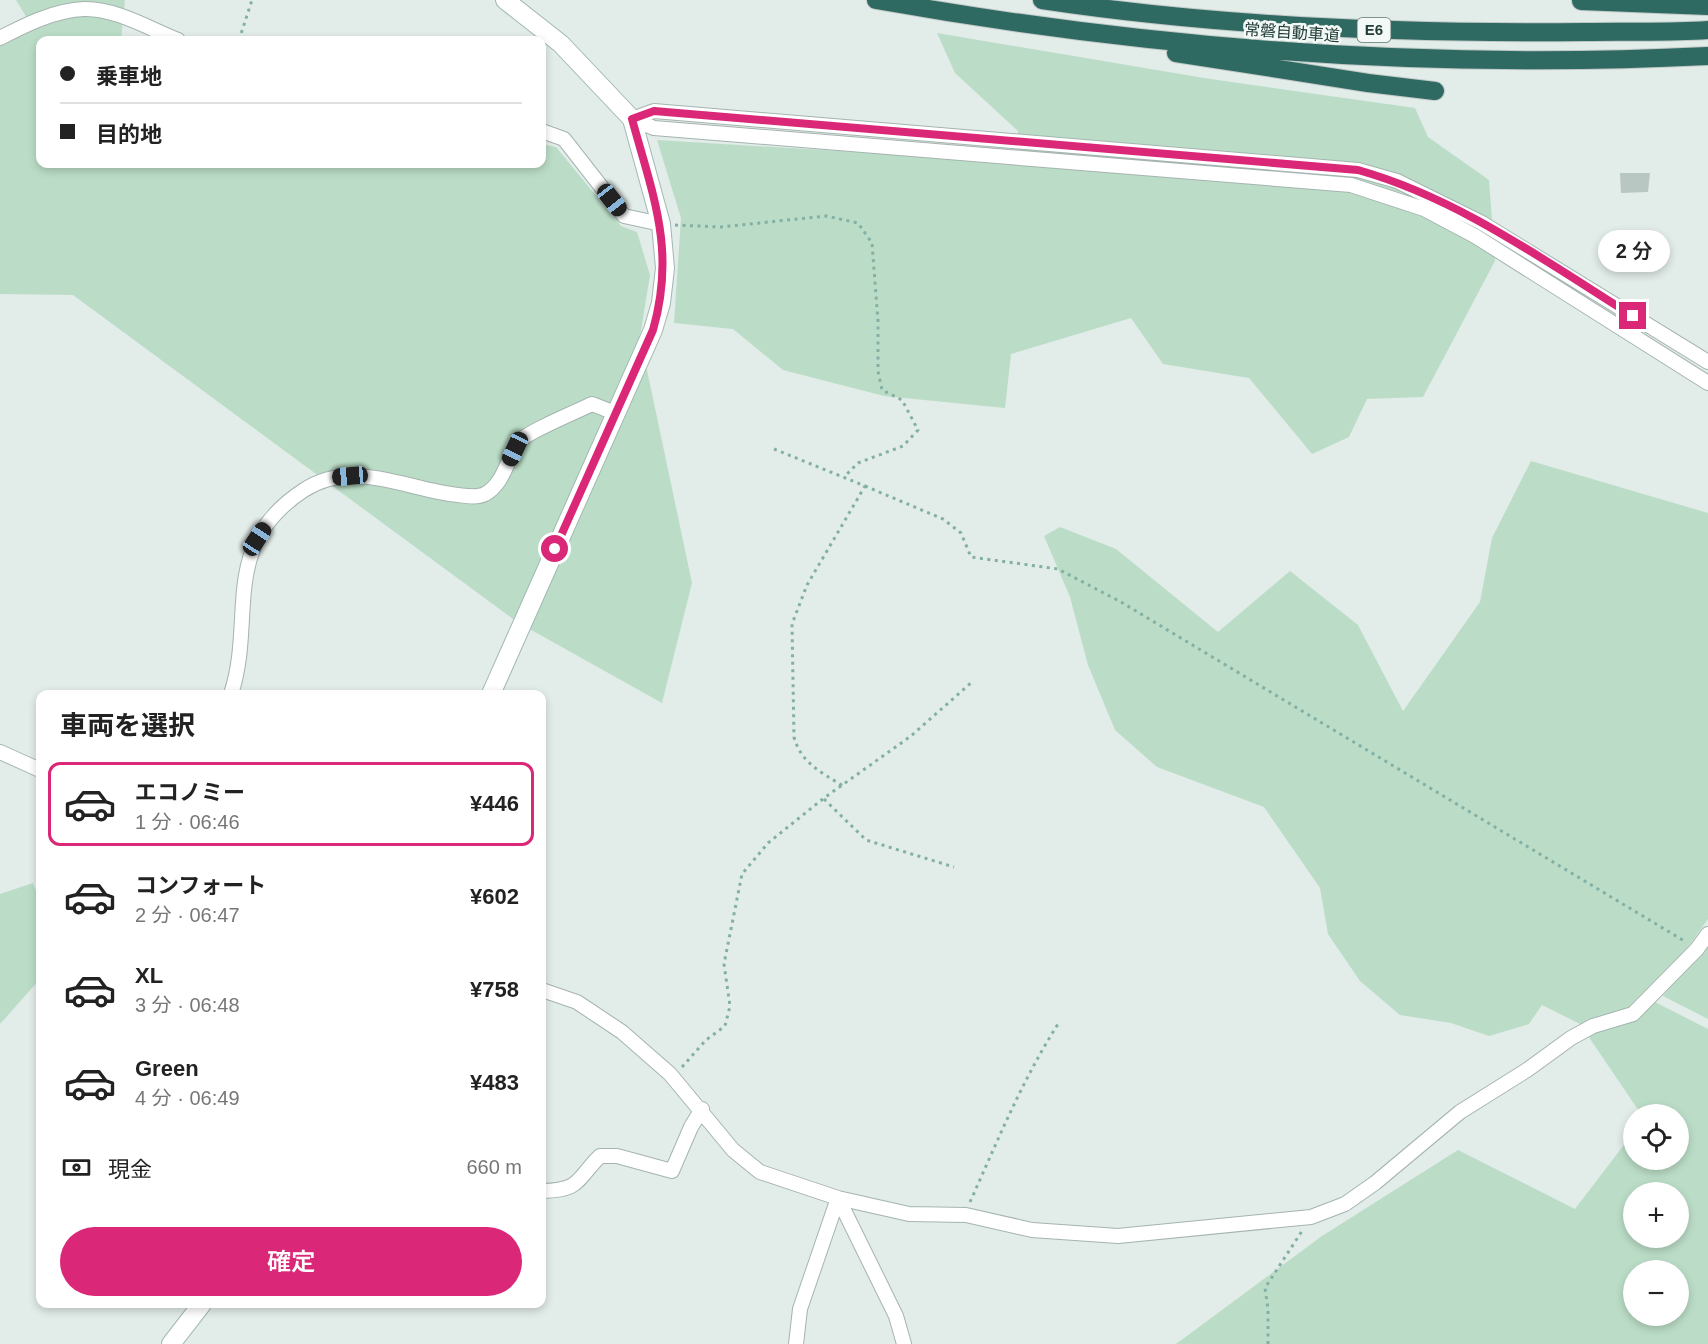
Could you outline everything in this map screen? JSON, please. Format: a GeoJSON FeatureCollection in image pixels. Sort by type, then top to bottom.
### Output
{"type":"FeatureCollection","features":[{"type":"Feature","properties":{"kind":"highway","name":"常磐自動車道"},"geometry":{"type":"LineString","coordinates":[[876,0],[1082,33],[1223,47],[1475,62],[1708,56]]}},
{"type":"Feature","properties":{"kind":"highway","name":"常磐自動車道"},"geometry":{"type":"LineString","coordinates":[[1042,0],[1240,22],[1372,30],[1481,34],[1708,30]]}},
{"type":"Feature","properties":{"kind":"highway"},"geometry":{"type":"LineString","coordinates":[[1581,1],[1708,6]]}},
{"type":"Feature","properties":{"kind":"highway"},"geometry":{"type":"LineString","coordinates":[[1082,33],[1212,60],[1435,91]]}},
{"type":"Feature","properties":{"kind":"street"},"geometry":{"type":"LineString","coordinates":[[505,0],[561,44],[632,119],[654,128],[1351,185],[1424,209],[1475,236],[1708,383]]}},
{"type":"Feature","properties":{"kind":"street"},"geometry":{"type":"LineString","coordinates":[[0,38],[52,16],[84,9],[109,13],[168,36]]}},
{"type":"Feature","properties":{"kind":"street"},"geometry":{"type":"LineString","coordinates":[[632,119],[654,111],[1358,170],[1397,181],[1482,223],[1708,362]]}},
{"type":"Feature","properties":{"kind":"street"},"geometry":{"type":"LineString","coordinates":[[493,690],[653,330],[661,303],[665,268],[661,224],[632,119]]}},
{"type":"Feature","properties":{"kind":"street"},"geometry":{"type":"LineString","coordinates":[[546,132],[564,139],[624,216],[661,224]]}},
{"type":"Feature","properties":{"kind":"street"},"geometry":{"type":"LineString","coordinates":[[232,690],[237,662],[241,596],[257,539],[268,523],[305,489],[337,477],[362,475],[449,494],[474,497],[485,494],[506,469],[520,440],[592,404],[615,413]]}},
{"type":"Feature","properties":{"kind":"street"},"geometry":{"type":"LineString","coordinates":[[0,752],[36,768]]}},
{"type":"Feature","properties":{"kind":"street"},"geometry":{"type":"LineString","coordinates":[[546,991],[577,1002],[622,1032],[674,1079],[702,1109],[733,1150],[760,1172],[837,1198],[909,1214],[966,1215],[1032,1230],[1118,1236],[1311,1217],[1345,1204],[1375,1184],[1460,1112],[1527,1070],[1571,1038],[1593,1026],[1633,1014],[1697,949],[1708,934]]}},
{"type":"Feature","properties":{"kind":"street"},"geometry":{"type":"LineString","coordinates":[[546,1191],[564,1191],[578,1183],[600,1156],[617,1156],[672,1171],[691,1127],[702,1109]]}},
{"type":"Feature","properties":{"kind":"street"},"geometry":{"type":"LineString","coordinates":[[796,1344],[800,1309],[837,1198]]}},
{"type":"Feature","properties":{"kind":"street"},"geometry":{"type":"LineString","coordinates":[[837,1198],[897,1316],[904,1344]]}},
{"type":"Feature","properties":{"kind":"street"},"geometry":{"type":"LineString","coordinates":[[171,1344],[199,1308]]}},
{"type":"Feature","properties":{"kind":"path"},"geometry":{"type":"LineString","coordinates":[[240,36],[252,0]]}},
{"type":"Feature","properties":{"kind":"path"},"geometry":{"type":"LineString","coordinates":[[661,224],[721,227],[826,216],[858,223],[872,243],[878,321],[878,371],[882,390],[902,400],[918,430],[903,446],[858,464],[844,476]]}},
{"type":"Feature","properties":{"kind":"path"},"geometry":{"type":"LineString","coordinates":[[774,449],[844,476],[943,519],[961,533],[971,557],[1058,569],[1121,602],[1697,949]]}},
{"type":"Feature","properties":{"kind":"path"},"geometry":{"type":"LineString","coordinates":[[843,786],[806,762],[798,750],[794,737],[792,624],[807,585],[865,486]]}},
{"type":"Feature","properties":{"kind":"path"},"geometry":{"type":"LineString","coordinates":[[674,1079],[689,1058],[724,1026],[730,1006],[724,964],[742,873],[768,843],[824,798],[911,736],[973,681]]}},
{"type":"Feature","properties":{"kind":"path"},"geometry":{"type":"LineString","coordinates":[[824,798],[866,840],[954,867]]}},
{"type":"Feature","properties":{"kind":"path"},"geometry":{"type":"LineString","coordinates":[[966,1215],[1009,1111],[1038,1055],[1060,1021]]}},
{"type":"Feature","properties":{"kind":"path"},"geometry":{"type":"LineString","coordinates":[[1268,1344],[1269,1309],[1265,1288],[1311,1217]]}},
{"type":"Feature","properties":{"kind":"green space"},"geometry":{"type":"Polygon","coordinates":[[[16,0],[125,0],[121,36],[36,36],[36,168],[546,168],[546,145],[556,147],[621,226],[637,232],[650,275],[640,337],[692,583],[662,703],[517,622],[73,295],[0,294],[0,46],[33,28],[16,0]]]}},
{"type":"Feature","properties":{"kind":"green space"},"geometry":{"type":"Polygon","coordinates":[[[937,33],[1204,78],[1415,108],[1428,137],[1489,180],[1495,261],[1423,397],[1367,399],[1349,437],[1312,454],[1249,378],[1163,364],[1131,318],[1011,354],[1005,408],[884,396],[783,370],[733,329],[674,323],[681,218],[657,140],[1021,162],[1018,131],[955,73],[937,33]]]}},
{"type":"Feature","properties":{"kind":"green space"},"geometry":{"type":"Polygon","coordinates":[[[1531,461],[1708,513],[1708,919],[1651,1000],[1708,1029],[1708,1344],[1176,1344],[1322,1236],[1458,1150],[1575,1209],[1623,1146],[1623,1170],[1689,1170],[1689,1104],[1634,1104],[1580,1024],[1542,1005],[1529,1024],[1489,1036],[1451,1023],[1400,1015],[1360,981],[1328,934],[1320,888],[1264,807],[1157,767],[1115,730],[1088,665],[1070,597],[1044,536],[1060,527],[1116,549],[1218,632],[1290,571],[1358,625],[1403,711],[1480,602],[1492,538],[1531,461]]]}},
{"type":"Feature","properties":{"kind":"green space"},"geometry":{"type":"Polygon","coordinates":[[[33,883],[36,892],[36,984],[0,1024],[0,894],[33,883]]]}},
{"type":"Feature","properties":{"kind":"green space"},"geometry":{"type":"Polygon","coordinates":[[[1708,940],[1708,1019],[1663,996],[1708,940]]]}},
{"type":"Feature","properties":{"kind":"building"},"geometry":{"type":"Polygon","coordinates":[[[1620,173],[1650,173],[1648,192],[1621,193],[1620,173]]]}},
{"type":"Feature","properties":{"kind":"route"},"geometry":{"type":"LineString","coordinates":[[555,549],[653,330],[661,303],[665,268],[661,224],[632,119],[654,111],[1358,170],[1397,181],[1482,223],[1633,316]]}}]}
